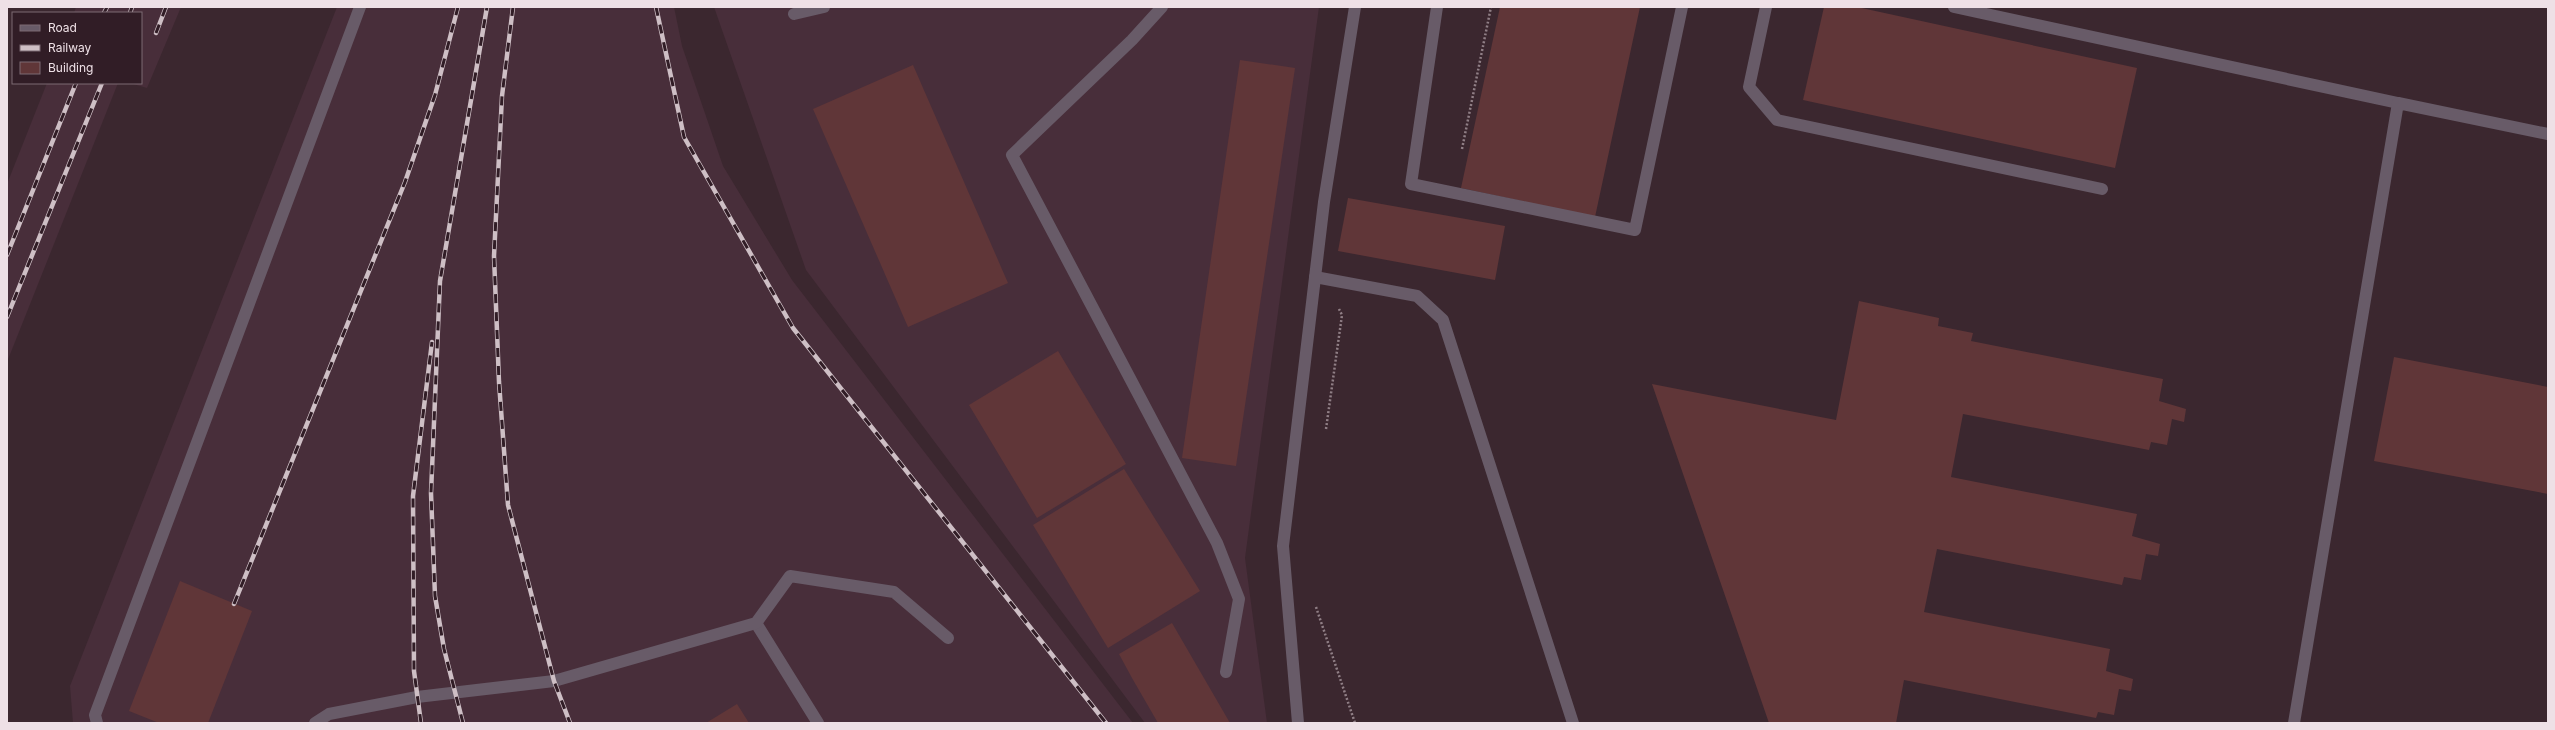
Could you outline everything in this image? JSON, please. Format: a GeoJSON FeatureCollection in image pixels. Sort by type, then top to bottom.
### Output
{"type":"FeatureCollection","features":[{"type":"Feature","properties":{"kind":"street"},"geometry":{"type":"LineString","coordinates":[[97,723],[95,715],[360,7]]}},
{"type":"Feature","properties":{"kind":"street"},"geometry":{"type":"LineString","coordinates":[[794,14],[824,7]]}},
{"type":"Feature","properties":{"kind":"street"},"geometry":{"type":"LineString","coordinates":[[1162,7],[1132,40],[1012,155],[1217,543],[1239,599],[1226,672]]}},
{"type":"Feature","properties":{"kind":"street"},"geometry":{"type":"LineString","coordinates":[[1298,723],[1283,546],[1324,202],[1355,7]]}},
{"type":"Feature","properties":{"kind":"street"},"geometry":{"type":"LineString","coordinates":[[1437,7],[1411,184],[1635,230],[1682,7]]}},
{"type":"Feature","properties":{"kind":"street"},"geometry":{"type":"LineString","coordinates":[[1766,7],[1749,87],[1777,120],[2102,189]]}},
{"type":"Feature","properties":{"kind":"street"},"geometry":{"type":"LineString","coordinates":[[1954,7],[2548,134]]}},
{"type":"Feature","properties":{"kind":"street"},"geometry":{"type":"LineString","coordinates":[[2294,723],[2398,103]]}},
{"type":"Feature","properties":{"kind":"street"},"geometry":{"type":"LineString","coordinates":[[1315,277],[1418,296],[1443,320],[1573,723]]}},
{"type":"Feature","properties":{"kind":"street"},"geometry":{"type":"LineString","coordinates":[[315,723],[329,714],[417,697],[554,681],[756,623],[790,576],[894,592],[948,638]]}},
{"type":"Feature","properties":{"kind":"street"},"geometry":{"type":"LineString","coordinates":[[756,623],[818,723]]}},
{"type":"Feature","properties":{"kind":"path"},"geometry":{"type":"LineString","coordinates":[[1462,149],[1491,7]]}},
{"type":"Feature","properties":{"kind":"path"},"geometry":{"type":"LineString","coordinates":[[1325,434],[1342,315],[1329,279]]}},
{"type":"Feature","properties":{"kind":"path"},"geometry":{"type":"LineString","coordinates":[[1316,605],[1355,723]]}},
{"type":"Feature","properties":{"kind":"shaded area"},"geometry":{"type":"Polygon","coordinates":[[[76,7],[181,7],[147,88],[133,84],[142,84],[142,12],[74,12],[76,7]]]}},
{"type":"Feature","properties":{"kind":"shaded area"},"geometry":{"type":"Polygon","coordinates":[[[337,7],[674,7],[682,46],[723,166],[792,280],[1133,723],[73,723],[70,686],[337,7]]]}},
{"type":"Feature","properties":{"kind":"shaded area"},"geometry":{"type":"Polygon","coordinates":[[[714,7],[1319,7],[1245,558],[1267,723],[1145,723],[806,270],[714,7]]]}},
{"type":"Feature","properties":{"kind":"shaded area"},"geometry":{"type":"Polygon","coordinates":[[[47,84],[118,84],[7,362],[7,184],[47,84]]]}},
{"type":"Feature","properties":{"kind":"building"},"geometry":{"type":"Polygon","coordinates":[[[1500,7],[1640,7],[1595,217],[1461,188],[1500,7]]]}},
{"type":"Feature","properties":{"kind":"building"},"geometry":{"type":"Polygon","coordinates":[[[1824,7],[1857,7],[2137,68],[2115,168],[1803,100],[1824,7]]]}},
{"type":"Feature","properties":{"kind":"building"},"geometry":{"type":"Polygon","coordinates":[[[1240,60],[1295,68],[1236,466],[1182,458],[1240,60]]]}},
{"type":"Feature","properties":{"kind":"building"},"geometry":{"type":"Polygon","coordinates":[[[913,65],[1008,283],[908,327],[813,109],[913,65]]]}},
{"type":"Feature","properties":{"kind":"building"},"geometry":{"type":"Polygon","coordinates":[[[1348,198],[1505,226],[1495,280],[1338,251],[1348,198]]]}},
{"type":"Feature","properties":{"kind":"building"},"geometry":{"type":"Polygon","coordinates":[[[1859,301],[1939,318],[1938,326],[1973,333],[1971,341],[2163,379],[2159,401],[2186,409],[2184,422],[2172,419],[2167,445],[2151,442],[2149,450],[1963,414],[1951,477],[2137,514],[2132,536],[2160,544],[2158,556],[2146,554],[2141,580],[2124,577],[2122,585],[1937,549],[1924,612],[2110,649],[2106,671],[2133,679],[2131,691],[2119,689],[2114,715],[2098,712],[2096,718],[1904,680],[1896,723],[1769,723],[1652,384],[1836,420],[1859,301]]]}},
{"type":"Feature","properties":{"kind":"building"},"geometry":{"type":"Polygon","coordinates":[[[1058,351],[1126,464],[1037,518],[969,405],[1058,351]]]}},
{"type":"Feature","properties":{"kind":"building"},"geometry":{"type":"Polygon","coordinates":[[[2394,357],[2548,387],[2548,494],[2374,461],[2394,357]]]}},
{"type":"Feature","properties":{"kind":"building"},"geometry":{"type":"Polygon","coordinates":[[[1124,469],[1200,591],[1108,648],[1033,525],[1124,469]]]}},
{"type":"Feature","properties":{"kind":"building"},"geometry":{"type":"Polygon","coordinates":[[[180,581],[252,611],[208,723],[159,723],[129,711],[180,581]]]}},
{"type":"Feature","properties":{"kind":"building"},"geometry":{"type":"Polygon","coordinates":[[[1172,623],[1230,723],[1158,723],[1119,654],[1172,623]]]}},
{"type":"Feature","properties":{"kind":"building"},"geometry":{"type":"Polygon","coordinates":[[[737,704],[749,723],[706,723],[737,704]]]}},
{"type":"Feature","properties":{"kind":"railway"},"geometry":{"type":"LineString","coordinates":[[104,12],[107,7]]}},
{"type":"Feature","properties":{"kind":"railway"},"geometry":{"type":"LineString","coordinates":[[130,12],[132,7]]}},
{"type":"Feature","properties":{"kind":"railway"},"geometry":{"type":"LineString","coordinates":[[156,33],[166,7]]}},
{"type":"Feature","properties":{"kind":"railway"},"geometry":{"type":"LineString","coordinates":[[234,604],[405,182],[435,95],[458,7]]}},
{"type":"Feature","properties":{"kind":"railway"},"geometry":{"type":"LineString","coordinates":[[463,723],[444,649],[435,596],[431,493],[440,281],[487,7]]}},
{"type":"Feature","properties":{"kind":"railway"},"geometry":{"type":"LineString","coordinates":[[513,7],[502,96],[494,256],[499,382],[508,505],[554,681],[570,723]]}},
{"type":"Feature","properties":{"kind":"railway"},"geometry":{"type":"LineString","coordinates":[[656,7],[684,137],[793,328],[1106,723]]}},
{"type":"Feature","properties":{"kind":"railway"},"geometry":{"type":"LineString","coordinates":[[7,255],[76,84]]}},
{"type":"Feature","properties":{"kind":"railway"},"geometry":{"type":"LineString","coordinates":[[7,317],[102,84]]}},
{"type":"Feature","properties":{"kind":"railway"},"geometry":{"type":"LineString","coordinates":[[421,723],[414,671],[413,496],[432,342]]}}]}
